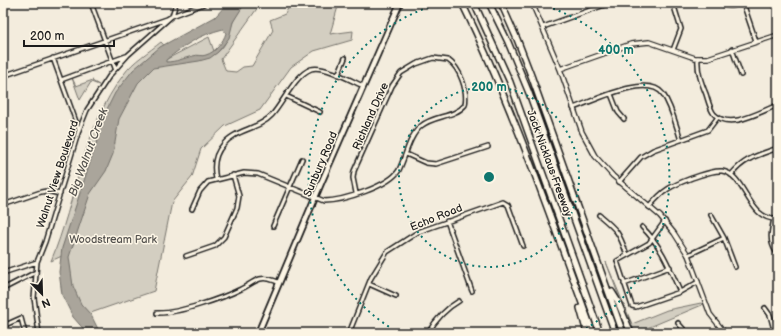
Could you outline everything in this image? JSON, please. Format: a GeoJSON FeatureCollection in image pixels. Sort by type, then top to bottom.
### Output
{"type":"FeatureCollection","features":[{"type":"Feature","properties":{"kind":"highway"},"geometry":{"type":"LineString","coordinates":[[462,3],[486,52],[513,118],[593,333]]}},
{"type":"Feature","properties":{"kind":"highway","name":"Jack Nicklaus Freeway"},"geometry":{"type":"LineString","coordinates":[[474,3],[510,82],[600,333]]}},
{"type":"Feature","properties":{"kind":"highway","name":"Jack Nicklaus Freeway"},"geometry":{"type":"LineString","coordinates":[[489,3],[508,42],[529,93],[615,333]]}},
{"type":"Feature","properties":{"kind":"highway"},"geometry":{"type":"LineString","coordinates":[[500,3],[517,39],[608,287],[623,332]]}},
{"type":"Feature","properties":{"kind":"highway"},"geometry":{"type":"LineString","coordinates":[[559,243],[587,333]]}},
{"type":"Feature","properties":{"kind":"highway"},"geometry":{"type":"LineString","coordinates":[[608,287],[617,300],[631,333]]}},
{"type":"Feature","properties":{"kind":"main road","name":"Sunbury Road"},"geometry":{"type":"LineString","coordinates":[[258,333],[278,282],[400,3]]}},
{"type":"Feature","properties":{"kind":"street"},"geometry":{"type":"LineString","coordinates":[[91,3],[115,68]]}},
{"type":"Feature","properties":{"kind":"street"},"geometry":{"type":"LineString","coordinates":[[3,76],[172,16],[176,3]]}},
{"type":"Feature","properties":{"kind":"street","name":"Walnut View Boulevard"},"geometry":{"type":"LineString","coordinates":[[39,333],[34,298],[37,262],[60,194],[79,130],[87,110],[115,68],[128,55],[172,16],[206,3]]}},
{"type":"Feature","properties":{"kind":"street"},"geometry":{"type":"LineString","coordinates":[[532,3],[560,69],[582,132],[595,156],[619,182],[650,206],[665,221],[677,237],[688,255],[710,314],[725,333]]}},
{"type":"Feature","properties":{"kind":"street"},"geometry":{"type":"LineString","coordinates":[[543,27],[610,3]]}},
{"type":"Feature","properties":{"kind":"street"},"geometry":{"type":"LineString","coordinates":[[673,3],[681,28],[673,50]]}},
{"type":"Feature","properties":{"kind":"street"},"geometry":{"type":"LineString","coordinates":[[719,3],[724,6],[733,7],[743,3],[756,41]]}},
{"type":"Feature","properties":{"kind":"street"},"geometry":{"type":"LineString","coordinates":[[560,69],[631,44],[649,42],[683,55],[708,58],[778,34]]}},
{"type":"Feature","properties":{"kind":"street"},"geometry":{"type":"LineString","coordinates":[[732,50],[741,75]]}},
{"type":"Feature","properties":{"kind":"street"},"geometry":{"type":"LineString","coordinates":[[61,80],[128,55]]}},
{"type":"Feature","properties":{"kind":"street"},"geometry":{"type":"LineString","coordinates":[[53,58],[79,130]]}},
{"type":"Feature","properties":{"kind":"street"},"geometry":{"type":"LineString","coordinates":[[338,75],[345,58]]}},
{"type":"Feature","properties":{"kind":"street","name":"Richland Drive"},"geometry":{"type":"LineString","coordinates":[[356,193],[353,178],[354,171],[392,86],[402,73],[416,64],[433,58],[448,60],[457,69],[465,93],[465,105],[457,111],[421,126],[415,134],[406,154]]}},
{"type":"Feature","properties":{"kind":"street"},"geometry":{"type":"LineString","coordinates":[[698,58],[699,74],[710,107],[713,113],[718,117],[727,121],[736,120],[778,105]]}},
{"type":"Feature","properties":{"kind":"street"},"geometry":{"type":"LineString","coordinates":[[216,179],[214,169],[216,155],[224,143],[242,131],[262,125],[272,115],[302,74],[311,69],[318,68],[363,86]]}},
{"type":"Feature","properties":{"kind":"street"},"geometry":{"type":"LineString","coordinates":[[573,108],[640,85],[652,87],[662,92],[667,101],[681,140]]}},
{"type":"Feature","properties":{"kind":"street"},"geometry":{"type":"LineString","coordinates":[[611,94],[618,112],[624,119]]}},
{"type":"Feature","properties":{"kind":"street"},"geometry":{"type":"LineString","coordinates":[[286,96],[320,112]]}},
{"type":"Feature","properties":{"kind":"street"},"geometry":{"type":"LineString","coordinates":[[619,182],[641,157],[708,130],[718,117]]}},
{"type":"Feature","properties":{"kind":"street"},"geometry":{"type":"LineString","coordinates":[[192,209],[204,185],[216,179],[233,175],[244,173],[258,174],[315,198],[324,201],[334,201],[382,185],[396,174],[406,154],[426,163],[436,164],[488,147]]}},
{"type":"Feature","properties":{"kind":"street"},"geometry":{"type":"LineString","coordinates":[[731,175],[739,165],[778,148]]}},
{"type":"Feature","properties":{"kind":"street"},"geometry":{"type":"LineString","coordinates":[[273,226],[302,159]]}},
{"type":"Feature","properties":{"kind":"street"},"geometry":{"type":"LineString","coordinates":[[650,206],[666,189],[707,173],[723,171],[731,175],[756,210],[764,216],[778,219]]}},
{"type":"Feature","properties":{"kind":"street"},"geometry":{"type":"LineString","coordinates":[[186,256],[215,246],[224,237],[236,208],[238,196],[233,175]]}},
{"type":"Feature","properties":{"kind":"street"},"geometry":{"type":"LineString","coordinates":[[3,205],[41,192],[48,191],[60,194]]}},
{"type":"Feature","properties":{"kind":"street","name":"Echo Road"},"geometry":{"type":"LineString","coordinates":[[349,333],[369,284],[387,252],[418,232],[500,202],[506,203],[509,207],[522,246]]}},
{"type":"Feature","properties":{"kind":"street"},"geometry":{"type":"LineString","coordinates":[[711,214],[724,238],[735,267]]}},
{"type":"Feature","properties":{"kind":"street"},"geometry":{"type":"LineString","coordinates":[[599,215],[620,234],[627,255]]}},
{"type":"Feature","properties":{"kind":"street"},"geometry":{"type":"LineString","coordinates":[[774,219],[771,236],[772,244],[776,252]]}},
{"type":"Feature","properties":{"kind":"street"},"geometry":{"type":"LineString","coordinates":[[447,221],[472,291]]}},
{"type":"Feature","properties":{"kind":"street"},"geometry":{"type":"LineString","coordinates":[[665,221],[653,238],[640,249],[619,258],[617,262],[624,284],[634,307],[680,292],[698,282]]}},
{"type":"Feature","properties":{"kind":"street"},"geometry":{"type":"LineString","coordinates":[[642,227],[653,238],[670,267],[680,292]]}},
{"type":"Feature","properties":{"kind":"street"},"geometry":{"type":"LineString","coordinates":[[688,255],[724,238]]}},
{"type":"Feature","properties":{"kind":"street"},"geometry":{"type":"LineString","coordinates":[[3,273],[37,262]]}},
{"type":"Feature","properties":{"kind":"street"},"geometry":{"type":"LineString","coordinates":[[624,284],[670,267]]}},
{"type":"Feature","properties":{"kind":"street"},"geometry":{"type":"LineString","coordinates":[[3,289],[36,272]]}},
{"type":"Feature","properties":{"kind":"street"},"geometry":{"type":"LineString","coordinates":[[157,313],[168,314],[184,309],[241,290],[261,279],[269,279],[278,282]]}},
{"type":"Feature","properties":{"kind":"street"},"geometry":{"type":"LineString","coordinates":[[369,284],[396,296]]}},
{"type":"Feature","properties":{"kind":"street"},"geometry":{"type":"LineString","coordinates":[[428,333],[439,316],[459,301]]}},
{"type":"Feature","properties":{"kind":"street"},"geometry":{"type":"LineString","coordinates":[[765,308],[770,315],[775,333]]}},
{"type":"Feature","properties":{"kind":"street"},"geometry":{"type":"LineString","coordinates":[[3,326],[21,318],[25,333]]}},
{"type":"Feature","properties":{"kind":"street"},"geometry":{"type":"LineString","coordinates":[[678,323],[687,333]]}},
{"type":"Feature","properties":{"kind":"green space","name":"Woodstream Park"},"geometry":{"type":"Polygon","coordinates":[[[245,3],[261,3],[221,59],[226,71],[236,72],[243,67],[252,66],[273,30],[270,20],[285,14],[291,3],[339,3],[330,34],[353,31],[352,40],[314,51],[291,67],[260,110],[225,126],[201,149],[192,177],[172,202],[154,291],[82,316],[69,296],[64,255],[51,261],[60,237],[89,141],[110,95],[128,69],[161,42],[171,53],[167,59],[209,37],[215,54],[225,44],[234,19],[245,3]]]}},
{"type":"Feature","properties":{"kind":"green space"},"geometry":{"type":"Polygon","coordinates":[[[72,78],[76,86],[93,80],[92,81],[99,85],[91,82],[80,100],[72,78]]]}},
{"type":"Feature","properties":{"kind":"green space"},"geometry":{"type":"Polygon","coordinates":[[[606,262],[632,324],[667,310],[701,303],[702,305],[645,329],[641,333],[633,333],[606,262]]]}},
{"type":"Feature","properties":{"kind":"shaded area"},"geometry":{"type":"Polygon","coordinates":[[[228,3],[245,3],[233,22],[229,38],[218,52],[210,58],[199,61],[153,68],[138,83],[119,119],[113,154],[106,171],[90,194],[69,257],[73,286],[81,304],[91,315],[100,333],[87,333],[73,317],[62,295],[59,272],[62,248],[97,141],[102,119],[115,93],[133,70],[160,47],[215,17],[228,3]],[[223,29],[199,37],[166,60],[166,62],[177,61],[195,55],[204,56],[210,54],[219,46],[226,33],[223,29]]]}},
{"type":"Feature","properties":{"kind":"water label","name":"Big Walnut Creek"},"geometry":{"type":"Point","coordinates":[88,152]}}]}
